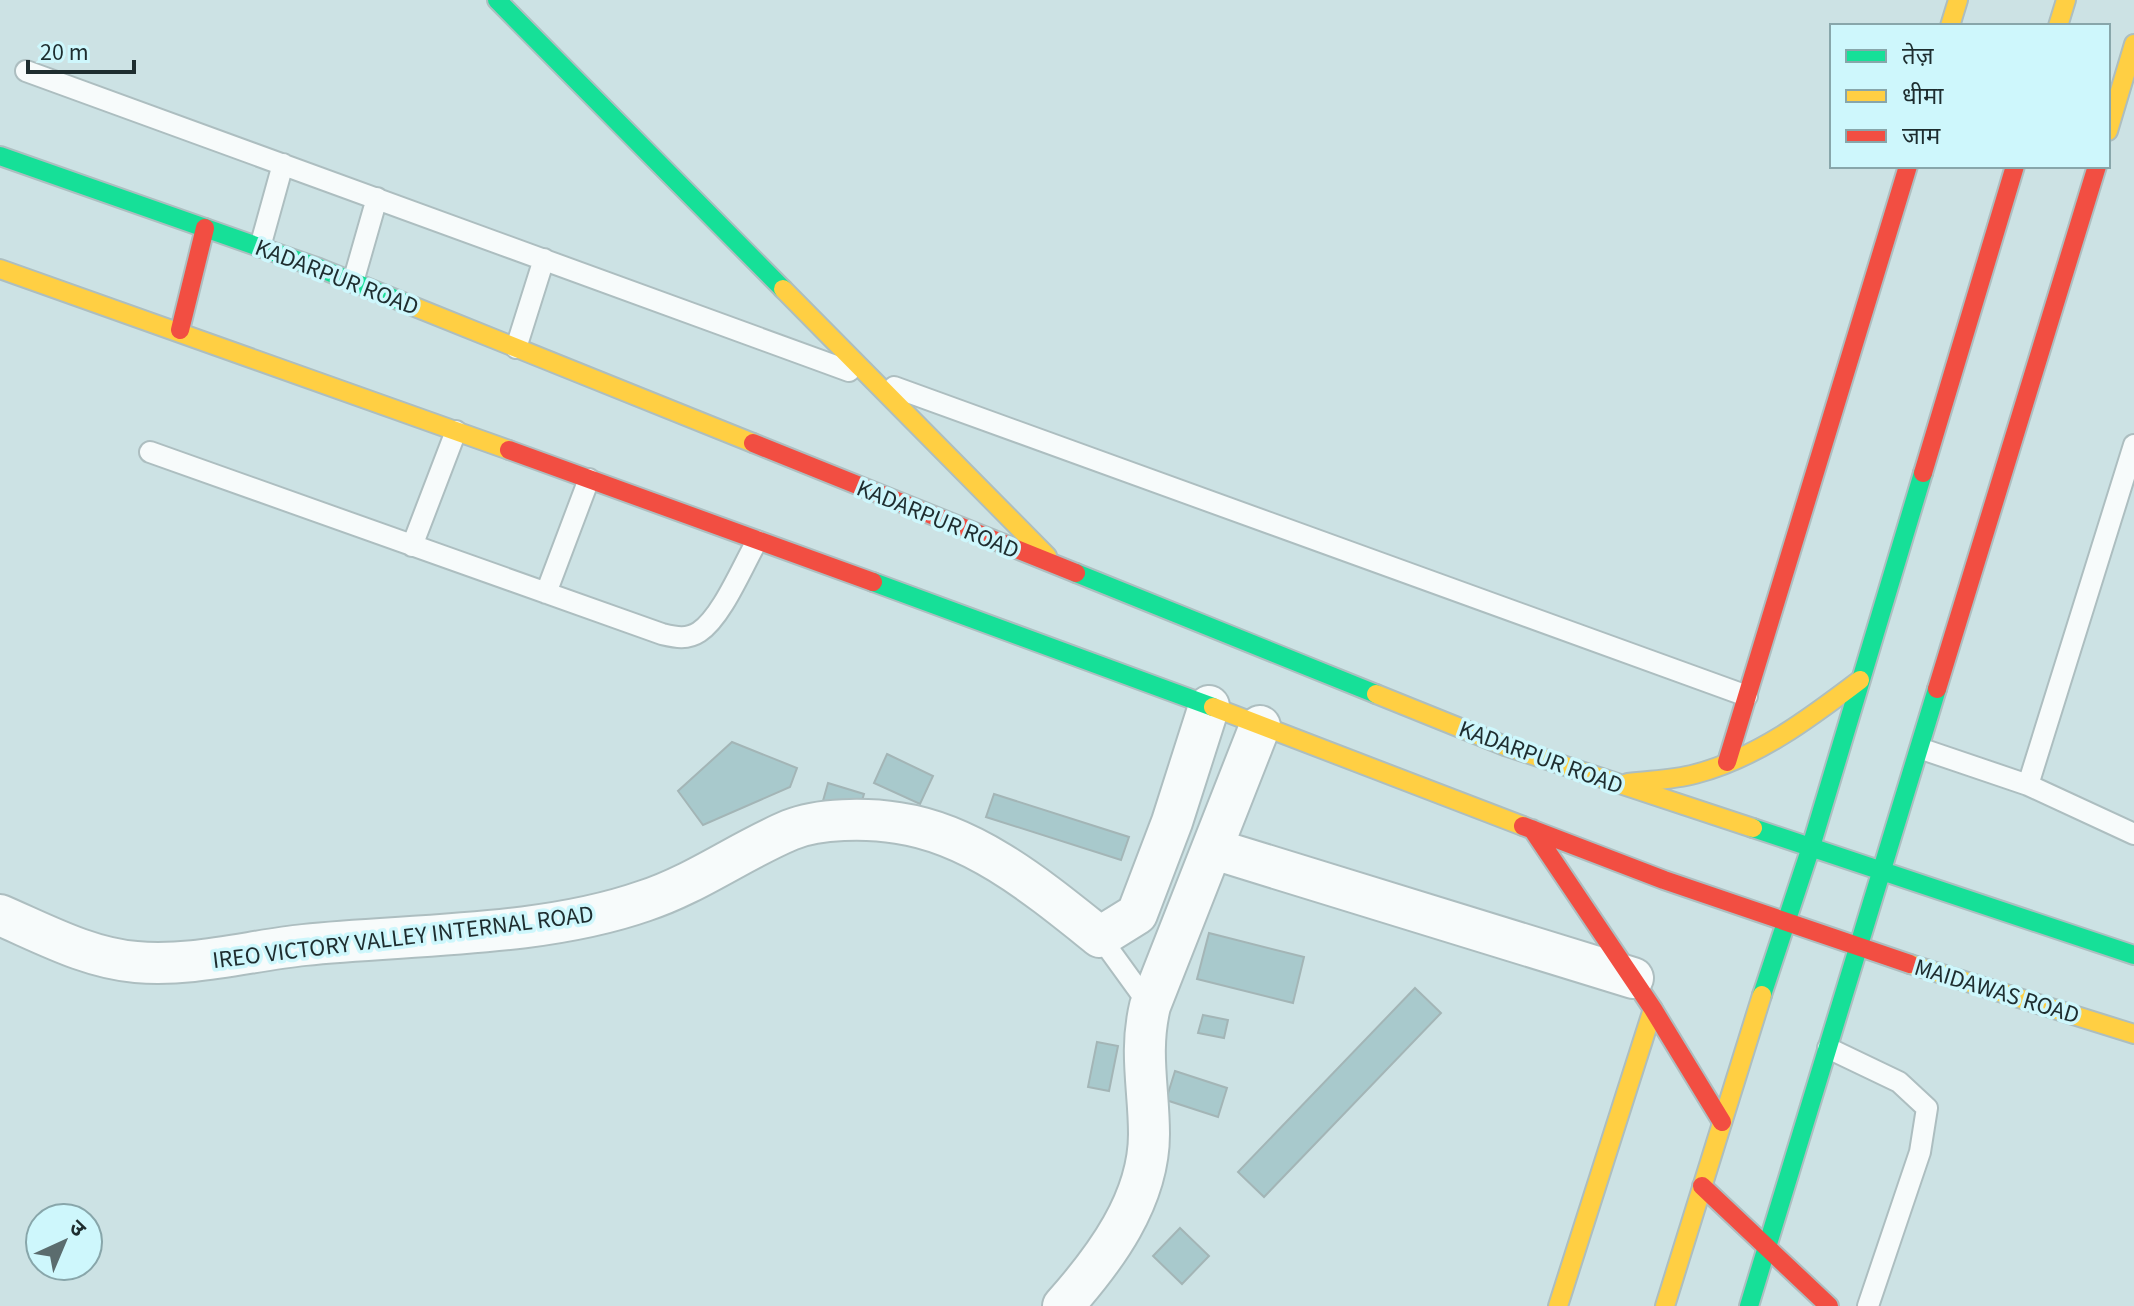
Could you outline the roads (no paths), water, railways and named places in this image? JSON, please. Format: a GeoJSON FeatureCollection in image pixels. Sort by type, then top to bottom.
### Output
{"type":"FeatureCollection","features":[{"type":"Feature","properties":{"kind":"street"},"geometry":{"type":"LineString","coordinates":[[497,0],[1060,569]]}},
{"type":"Feature","properties":{"kind":"street"},"geometry":{"type":"LineString","coordinates":[[1951,24],[1958,0]]}},
{"type":"Feature","properties":{"kind":"street"},"geometry":{"type":"LineString","coordinates":[[2059,24],[2066,0]]}},
{"type":"Feature","properties":{"kind":"street"},"geometry":{"type":"LineString","coordinates":[[2110,124],[2134,44]]}},
{"type":"Feature","properties":{"kind":"street","name":"KADARPUR ROAD"},"geometry":{"type":"LineString","coordinates":[[0,156],[353,282],[1505,746],[1880,872]]}},
{"type":"Feature","properties":{"kind":"street"},"geometry":{"type":"LineString","coordinates":[[1727,762],[1907,168]]}},
{"type":"Feature","properties":{"kind":"street"},"geometry":{"type":"LineString","coordinates":[[1665,1306],[1810,850],[2014,168]]}},
{"type":"Feature","properties":{"kind":"street"},"geometry":{"type":"LineString","coordinates":[[1749,1306],[1860,948],[1880,872],[1922,749],[2096,168]]}},
{"type":"Feature","properties":{"kind":"street"},"geometry":{"type":"LineString","coordinates":[[180,330],[205,228]]}},
{"type":"Feature","properties":{"kind":"street"},"geometry":{"type":"LineString","coordinates":[[0,269],[180,330],[589,479],[1860,948]]}},
{"type":"Feature","properties":{"kind":"street"},"geometry":{"type":"LineString","coordinates":[[1618,785],[1696,774],[1727,762],[1815,714],[1860,680]]}},
{"type":"Feature","properties":{"kind":"street"},"geometry":{"type":"LineString","coordinates":[[1100,937],[1137,914],[1172,822],[1209,706]]}},
{"type":"Feature","properties":{"kind":"street"},"geometry":{"type":"LineString","coordinates":[[1063,1306],[1091,1275],[1124,1223],[1141,1185],[1149,1134],[1143,1037],[1150,1006],[1218,840],[1260,726]]}},
{"type":"Feature","properties":{"kind":"street","name":"IREO VICTORY VALLEY INTERNAL ROAD"},"geometry":{"type":"LineString","coordinates":[[0,915],[99,957],[174,964],[301,945],[559,922],[604,914],[704,877],[791,830],[820,823],[898,823],[948,836],[992,858],[1100,937]]}},
{"type":"Feature","properties":{"kind":"street"},"geometry":{"type":"LineString","coordinates":[[1532,829],[1643,993],[1722,1122]]}},
{"type":"Feature","properties":{"kind":"street"},"geometry":{"type":"LineString","coordinates":[[1218,840],[1643,993]]}},
{"type":"Feature","properties":{"kind":"street"},"geometry":{"type":"LineString","coordinates":[[1880,872],[2134,955]]}},
{"type":"Feature","properties":{"kind":"street","name":"MAIDAWAS ROAD"},"geometry":{"type":"LineString","coordinates":[[1860,948],[2134,1034]]}},
{"type":"Feature","properties":{"kind":"street"},"geometry":{"type":"LineString","coordinates":[[1558,1306],[1643,993]]}},
{"type":"Feature","properties":{"kind":"street"},"geometry":{"type":"LineString","coordinates":[[1702,1186],[1829,1306]]}},
{"type":"Feature","properties":{"kind":"lane"},"geometry":{"type":"LineString","coordinates":[[26,71],[1747,696]]}},
{"type":"Feature","properties":{"kind":"lane"},"geometry":{"type":"LineString","coordinates":[[260,247],[283,164]]}},
{"type":"Feature","properties":{"kind":"lane"},"geometry":{"type":"LineString","coordinates":[[353,282],[377,198]]}},
{"type":"Feature","properties":{"kind":"lane"},"geometry":{"type":"LineString","coordinates":[[516,348],[544,259]]}},
{"type":"Feature","properties":{"kind":"lane"},"geometry":{"type":"LineString","coordinates":[[412,546],[456,431]]}},
{"type":"Feature","properties":{"kind":"lane"},"geometry":{"type":"LineString","coordinates":[[2028,785],[2134,445]]}},
{"type":"Feature","properties":{"kind":"lane"},"geometry":{"type":"LineString","coordinates":[[150,452],[662,634],[684,638],[699,632],[715,616],[757,541]]}},
{"type":"Feature","properties":{"kind":"lane"},"geometry":{"type":"LineString","coordinates":[[546,593],[589,479]]}},
{"type":"Feature","properties":{"kind":"lane"},"geometry":{"type":"LineString","coordinates":[[1922,749],[2028,785],[2134,834]]}},
{"type":"Feature","properties":{"kind":"lane"},"geometry":{"type":"LineString","coordinates":[[1100,937],[1150,1006]]}},
{"type":"Feature","properties":{"kind":"lane"},"geometry":{"type":"LineString","coordinates":[[1828,1048],[1899,1082],[1927,1108],[1920,1152],[1868,1306]]}}]}
